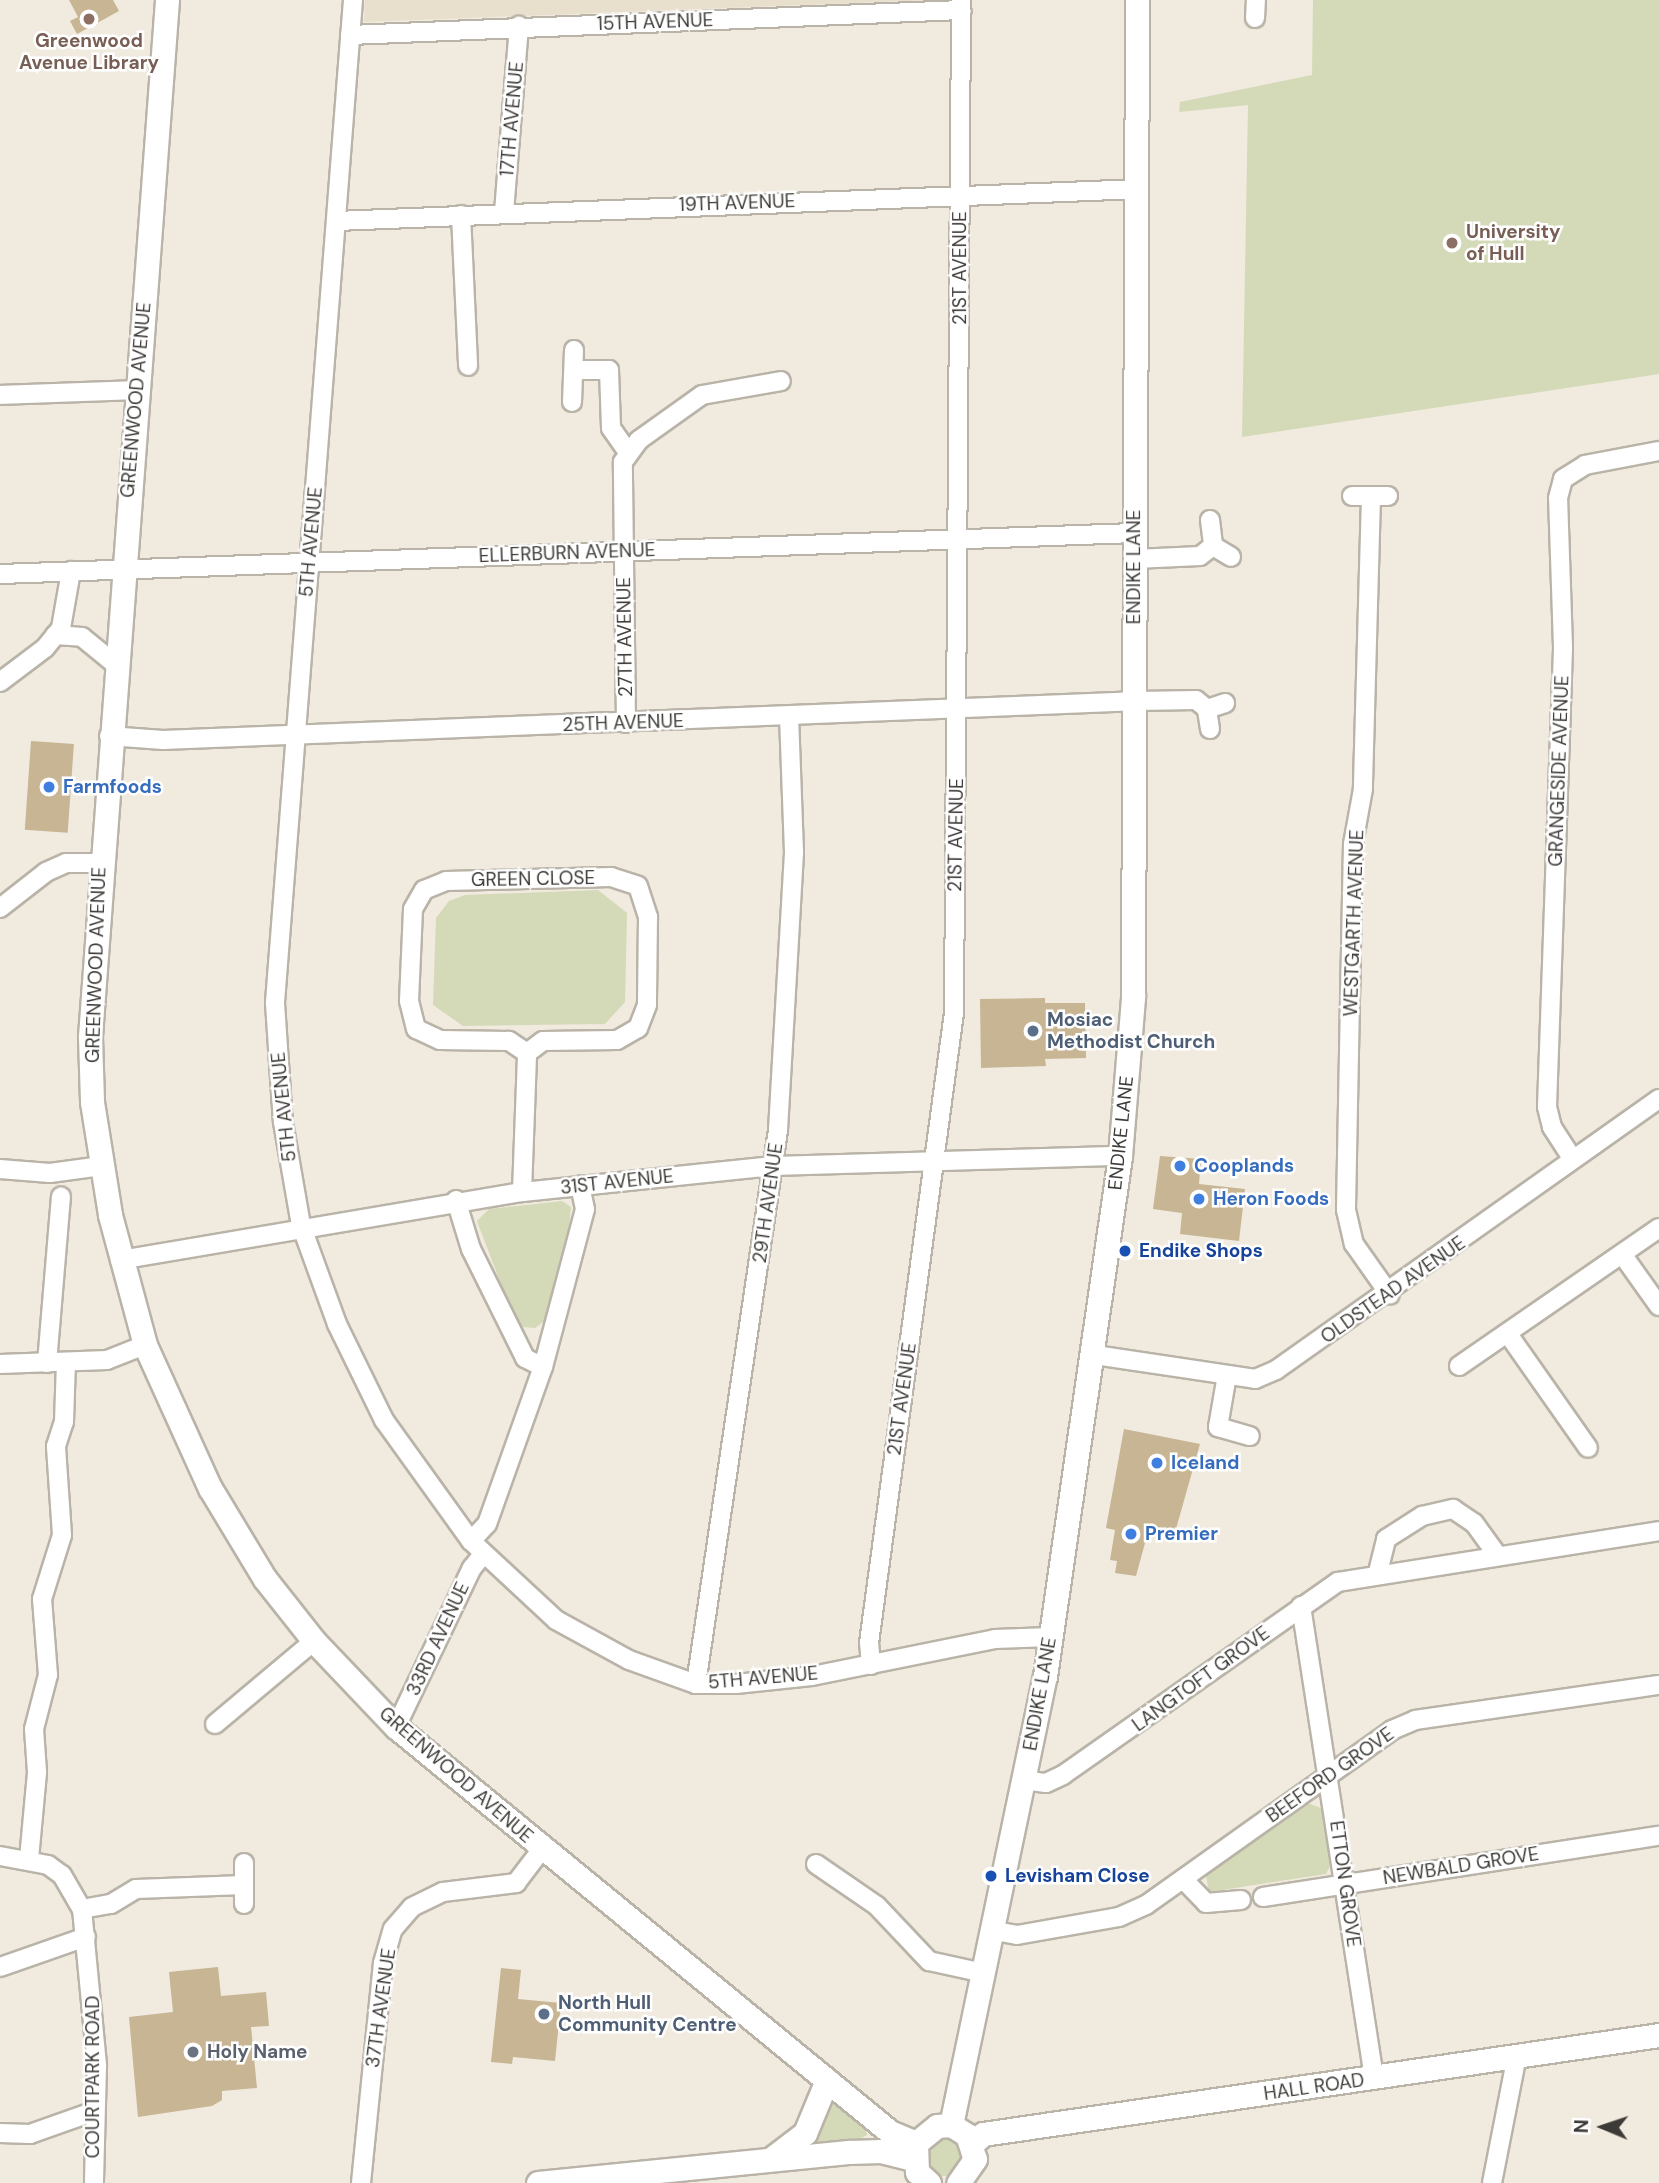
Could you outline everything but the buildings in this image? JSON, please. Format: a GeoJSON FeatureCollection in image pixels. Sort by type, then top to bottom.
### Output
{"type":"FeatureCollection","features":[{"type":"Feature","properties":{"kind":"street","name":"GREENWOOD AVENUE"},"geometry":{"type":"LineString","coordinates":[[167,0],[109,736],[90,1038],[102,1166],[120,1259],[145,1345],[210,1488],[265,1579],[314,1641],[396,1727],[541,1849],[914,2151]]}},
{"type":"Feature","properties":{"kind":"street","name":"5TH AVENUE"},"geometry":{"type":"LineString","coordinates":[[353,0],[275,1003],[282,1122],[300,1225],[337,1324],[384,1419],[477,1547],[556,1620],[629,1660],[696,1684],[812,1676],[995,1639],[1050,1637]]}},
{"type":"Feature","properties":{"kind":"street","name":"ENDIKE LANE"},"geometry":{"type":"LineString","coordinates":[[951,2125],[995,1931],[1050,1637],[1095,1355],[1120,1156],[1133,997],[1137,701],[1134,533],[1137,0]]}},
{"type":"Feature","properties":{"kind":"street","name":"15TH AVENUE"},"geometry":{"type":"LineString","coordinates":[[350,35],[961,5]]}},
{"type":"Feature","properties":{"kind":"street","name":"21ST AVENUE"},"geometry":{"type":"LineString","coordinates":[[871,1665],[869,1643],[954,1013],[961,5]]}},
{"type":"Feature","properties":{"kind":"street","name":"17TH AVENUE"},"geometry":{"type":"LineString","coordinates":[[504,212],[519,26]]}},
{"type":"Feature","properties":{"kind":"street","name":"19TH AVENUE"},"geometry":{"type":"LineString","coordinates":[[336,221],[504,212],[1138,189]]}},
{"type":"Feature","properties":{"kind":"street"},"geometry":{"type":"LineString","coordinates":[[461,215],[468,366]]}},
{"type":"Feature","properties":{"kind":"street"},"geometry":{"type":"LineString","coordinates":[[572,402],[573,351]]}},
{"type":"Feature","properties":{"kind":"street"},"geometry":{"type":"LineString","coordinates":[[574,370],[609,370],[611,428],[628,452],[702,395],[781,381]]}},
{"type":"Feature","properties":{"kind":"street"},"geometry":{"type":"LineString","coordinates":[[0,395],[137,390]]}},
{"type":"Feature","properties":{"kind":"street","name":"GRANGESIDE AVENUE"},"geometry":{"type":"LineString","coordinates":[[1572,1158],[1552,1127],[1548,1107],[1563,647],[1558,498],[1563,479],[1585,465],[1659,451]]}},
{"type":"Feature","properties":{"kind":"street","name":"27TH AVENUE"},"geometry":{"type":"LineString","coordinates":[[626,723],[622,478],[628,452]]}},
{"type":"Feature","properties":{"kind":"street","name":"WESTGARTH AVENUE"},"geometry":{"type":"LineString","coordinates":[[1352,496],[1379,496],[1363,789],[1353,844],[1346,1210],[1354,1244],[1390,1295]]}},
{"type":"Feature","properties":{"kind":"street"},"geometry":{"type":"LineString","coordinates":[[1210,520],[1213,546]]}},
{"type":"Feature","properties":{"kind":"street","name":"ELLERBURN AVENUE"},"geometry":{"type":"LineString","coordinates":[[0,574],[1134,533]]}},
{"type":"Feature","properties":{"kind":"street"},"geometry":{"type":"LineString","coordinates":[[1213,546],[1231,557]]}},
{"type":"Feature","properties":{"kind":"street"},"geometry":{"type":"LineString","coordinates":[[1135,559],[1200,556],[1213,546]]}},
{"type":"Feature","properties":{"kind":"street"},"geometry":{"type":"LineString","coordinates":[[0,682],[55,635],[68,604],[71,571]]}},
{"type":"Feature","properties":{"kind":"street"},"geometry":{"type":"LineString","coordinates":[[55,635],[82,637],[115,664]]}},
{"type":"Feature","properties":{"kind":"street","name":"25TH AVENUE"},"geometry":{"type":"LineString","coordinates":[[109,736],[163,740],[294,733],[957,712],[1137,701],[1196,700],[1207,709]]}},
{"type":"Feature","properties":{"kind":"street"},"geometry":{"type":"LineString","coordinates":[[1210,729],[1207,709],[1225,703]]}},
{"type":"Feature","properties":{"kind":"street","name":"29TH AVENUE"},"geometry":{"type":"LineString","coordinates":[[696,1684],[774,1166],[794,852],[789,718]]}},
{"type":"Feature","properties":{"kind":"street"},"geometry":{"type":"LineString","coordinates":[[0,908],[46,872],[66,863],[100,863]]}},
{"type":"Feature","properties":{"kind":"street","name":"GREEN CLOSE"},"geometry":{"type":"LineString","coordinates":[[611,877],[638,886],[648,917],[648,1005],[638,1028],[617,1040],[542,1041],[527,1053],[509,1041],[440,1040],[416,1029],[409,1000],[413,909],[424,890],[446,881],[611,877]]}},
{"type":"Feature","properties":{"kind":"street"},"geometry":{"type":"LineString","coordinates":[[522,1192],[527,1053]]}},
{"type":"Feature","properties":{"kind":"street","name":"OLDSTEAD AVENUE"},"geometry":{"type":"LineString","coordinates":[[1095,1355],[1227,1376],[1255,1378],[1276,1370],[1390,1295],[1572,1158],[1659,1099]]}},
{"type":"Feature","properties":{"kind":"street","name":"31ST AVENUE"},"geometry":{"type":"LineString","coordinates":[[120,1259],[300,1225],[456,1200],[774,1166],[934,1159],[1120,1156]]}},
{"type":"Feature","properties":{"kind":"street"},"geometry":{"type":"LineString","coordinates":[[0,1169],[50,1173],[102,1166]]}},
{"type":"Feature","properties":{"kind":"street","name":"33RD AVENUE"},"geometry":{"type":"LineString","coordinates":[[396,1727],[472,1568],[477,1547],[543,1367],[585,1209],[580,1186]]}},
{"type":"Feature","properties":{"kind":"street"},"geometry":{"type":"LineString","coordinates":[[456,1200],[471,1249],[525,1358],[543,1367]]}},
{"type":"Feature","properties":{"kind":"street"},"geometry":{"type":"LineString","coordinates":[[29,1859],[37,1772],[34,1730],[48,1675],[42,1599],[62,1535],[56,1446],[64,1422],[57,1363],[65,1207]]}},
{"type":"Feature","properties":{"kind":"street"},"geometry":{"type":"LineString","coordinates":[[1459,1366],[1659,1228]]}},
{"type":"Feature","properties":{"kind":"street"},"geometry":{"type":"LineString","coordinates":[[1622,1254],[1659,1306]]}},
{"type":"Feature","properties":{"kind":"street"},"geometry":{"type":"LineString","coordinates":[[1508,1334],[1579,1445]]}},
{"type":"Feature","properties":{"kind":"street"},"geometry":{"type":"LineString","coordinates":[[0,1364],[107,1360],[145,1345]]}},
{"type":"Feature","properties":{"kind":"street"},"geometry":{"type":"LineString","coordinates":[[1227,1376],[1219,1427],[1250,1436]]}},
{"type":"Feature","properties":{"kind":"street"},"geometry":{"type":"LineString","coordinates":[[1378,1572],[1386,1539],[1422,1516],[1453,1509],[1474,1523],[1498,1556]]}},
{"type":"Feature","properties":{"kind":"street","name":"LANGTOFT GROVE"},"geometry":{"type":"LineString","coordinates":[[1024,1780],[1046,1783],[1063,1775],[1338,1582],[1378,1572],[1659,1531]]}},
{"type":"Feature","properties":{"kind":"street","name":"ETTON GROVE"},"geometry":{"type":"LineString","coordinates":[[1301,1606],[1329,1773],[1374,2079]]}},
{"type":"Feature","properties":{"kind":"street"},"geometry":{"type":"LineString","coordinates":[[215,1724],[314,1641]]}},
{"type":"Feature","properties":{"kind":"street","name":"BEEFORD GROVE"},"geometry":{"type":"LineString","coordinates":[[1183,1879],[1329,1773],[1415,1720],[1659,1685]]}},
{"type":"Feature","properties":{"kind":"street","name":"NEWBALD GROVE"},"geometry":{"type":"LineString","coordinates":[[1263,1897],[1659,1836]]}},
{"type":"Feature","properties":{"kind":"street","name":"37TH AVENUE"},"geometry":{"type":"LineString","coordinates":[[361,2183],[383,1963],[393,1929],[412,1907],[443,1892],[516,1883],[541,1849]]}},
{"type":"Feature","properties":{"kind":"street","name":"COURTPARK ROAD"},"geometry":{"type":"LineString","coordinates":[[0,1857],[29,1859],[62,1875],[82,1909],[97,2066],[94,2183]]}},
{"type":"Feature","properties":{"kind":"street"},"geometry":{"type":"LineString","coordinates":[[244,1863],[244,1904]]}},
{"type":"Feature","properties":{"kind":"street"},"geometry":{"type":"LineString","coordinates":[[816,1864],[877,1906],[929,1961],[984,1973]]}},
{"type":"Feature","properties":{"kind":"street"},"geometry":{"type":"LineString","coordinates":[[995,1931],[1017,1935],[1119,1917],[1183,1879],[1206,1903],[1241,1900]]}},
{"type":"Feature","properties":{"kind":"street"},"geometry":{"type":"LineString","coordinates":[[82,1909],[111,1904],[136,1889],[244,1885]]}},
{"type":"Feature","properties":{"kind":"street"},"geometry":{"type":"LineString","coordinates":[[0,1967],[86,1937]]}},
{"type":"Feature","properties":{"kind":"street","name":"HALL ROAD"},"geometry":{"type":"LineString","coordinates":[[972,2144],[983,2134],[1374,2079],[1659,2035]]}},
{"type":"Feature","properties":{"kind":"street"},"geometry":{"type":"LineString","coordinates":[[1492,2183],[1517,2056]]}},
{"type":"Feature","properties":{"kind":"street"},"geometry":{"type":"LineString","coordinates":[[771,2159],[805,2133],[827,2080]]}},
{"type":"Feature","properties":{"kind":"street"},"geometry":{"type":"LineString","coordinates":[[0,2133],[30,2134],[95,2110]]}},
{"type":"Feature","properties":{"kind":"street"},"geometry":{"type":"LineString","coordinates":[[914,2151],[924,2132],[951,2125],[972,2144],[975,2159],[958,2183]]}},
{"type":"Feature","properties":{"kind":"street"},"geometry":{"type":"LineString","coordinates":[[538,2183],[771,2159],[914,2151]]}},
{"type":"Feature","properties":{"kind":"street"},"geometry":{"type":"LineString","coordinates":[[914,2151],[929,2183]]}},
{"type":"Feature","properties":{"kind":"shaded area"},"geometry":{"type":"Polygon","coordinates":[[[365,0],[933,0],[364,22],[365,0]]]}},
{"type":"Feature","properties":{"kind":"green space","name":"University of Hull"},"geometry":{"type":"Polygon","coordinates":[[[1313,0],[1659,0],[1659,374],[1242,437],[1248,105],[1179,112],[1180,102],[1312,75],[1313,0]]]}},
{"type":"Feature","properties":{"kind":"green space"},"geometry":{"type":"Polygon","coordinates":[[[598,890],[627,913],[625,1002],[605,1024],[463,1026],[433,1005],[436,918],[449,901],[465,895],[598,890]]]}},
{"type":"Feature","properties":{"kind":"green space"},"geometry":{"type":"Polygon","coordinates":[[[562,1201],[571,1207],[568,1240],[547,1319],[535,1328],[523,1327],[516,1324],[477,1221],[489,1209],[562,1201]]]}},
{"type":"Feature","properties":{"kind":"green space"},"geometry":{"type":"Polygon","coordinates":[[[1308,1803],[1323,1809],[1330,1866],[1326,1874],[1209,1892],[1206,1876],[1308,1803]]]}},
{"type":"Feature","properties":{"kind":"green space"},"geometry":{"type":"Polygon","coordinates":[[[831,2102],[866,2126],[867,2135],[845,2146],[794,2153],[831,2102]]]}},
{"type":"Feature","properties":{"kind":"green space"},"geometry":{"type":"Polygon","coordinates":[[[944,2136],[952,2137],[958,2142],[963,2148],[963,2164],[958,2170],[952,2175],[944,2176],[936,2175],[930,2170],[925,2164],[924,2156],[925,2148],[930,2142],[936,2137],[944,2136]]]}},
{"type":"Feature","properties":{"kind":"place","name":"Greenwood Avenue Library"},"geometry":{"type":"Point","coordinates":[89,19]}},
{"type":"Feature","properties":{"kind":"place","name":"University of Hull"},"geometry":{"type":"Point","coordinates":[1452,243]}},
{"type":"Feature","properties":{"kind":"place","name":"Farmfoods"},"geometry":{"type":"Point","coordinates":[49,787]}},
{"type":"Feature","properties":{"kind":"place","name":"Mosiac Methodist Church"},"geometry":{"type":"Point","coordinates":[1033,1031]}},
{"type":"Feature","properties":{"kind":"place","name":"Cooplands"},"geometry":{"type":"Point","coordinates":[1180,1166]}},
{"type":"Feature","properties":{"kind":"place","name":"Heron Foods"},"geometry":{"type":"Point","coordinates":[1199,1199]}},
{"type":"Feature","properties":{"kind":"place","name":"Endike Shops"},"geometry":{"type":"Point","coordinates":[1125,1251]}},
{"type":"Feature","properties":{"kind":"place","name":"Iceland"},"geometry":{"type":"Point","coordinates":[1157,1463]}},
{"type":"Feature","properties":{"kind":"place","name":"Premier"},"geometry":{"type":"Point","coordinates":[1131,1534]}},
{"type":"Feature","properties":{"kind":"place","name":"Levisham Close"},"geometry":{"type":"Point","coordinates":[991,1876]}},
{"type":"Feature","properties":{"kind":"place","name":"North Hull Community Centre"},"geometry":{"type":"Point","coordinates":[544,2014]}},
{"type":"Feature","properties":{"kind":"place","name":"Holy Name"},"geometry":{"type":"Point","coordinates":[193,2052]}}]}
